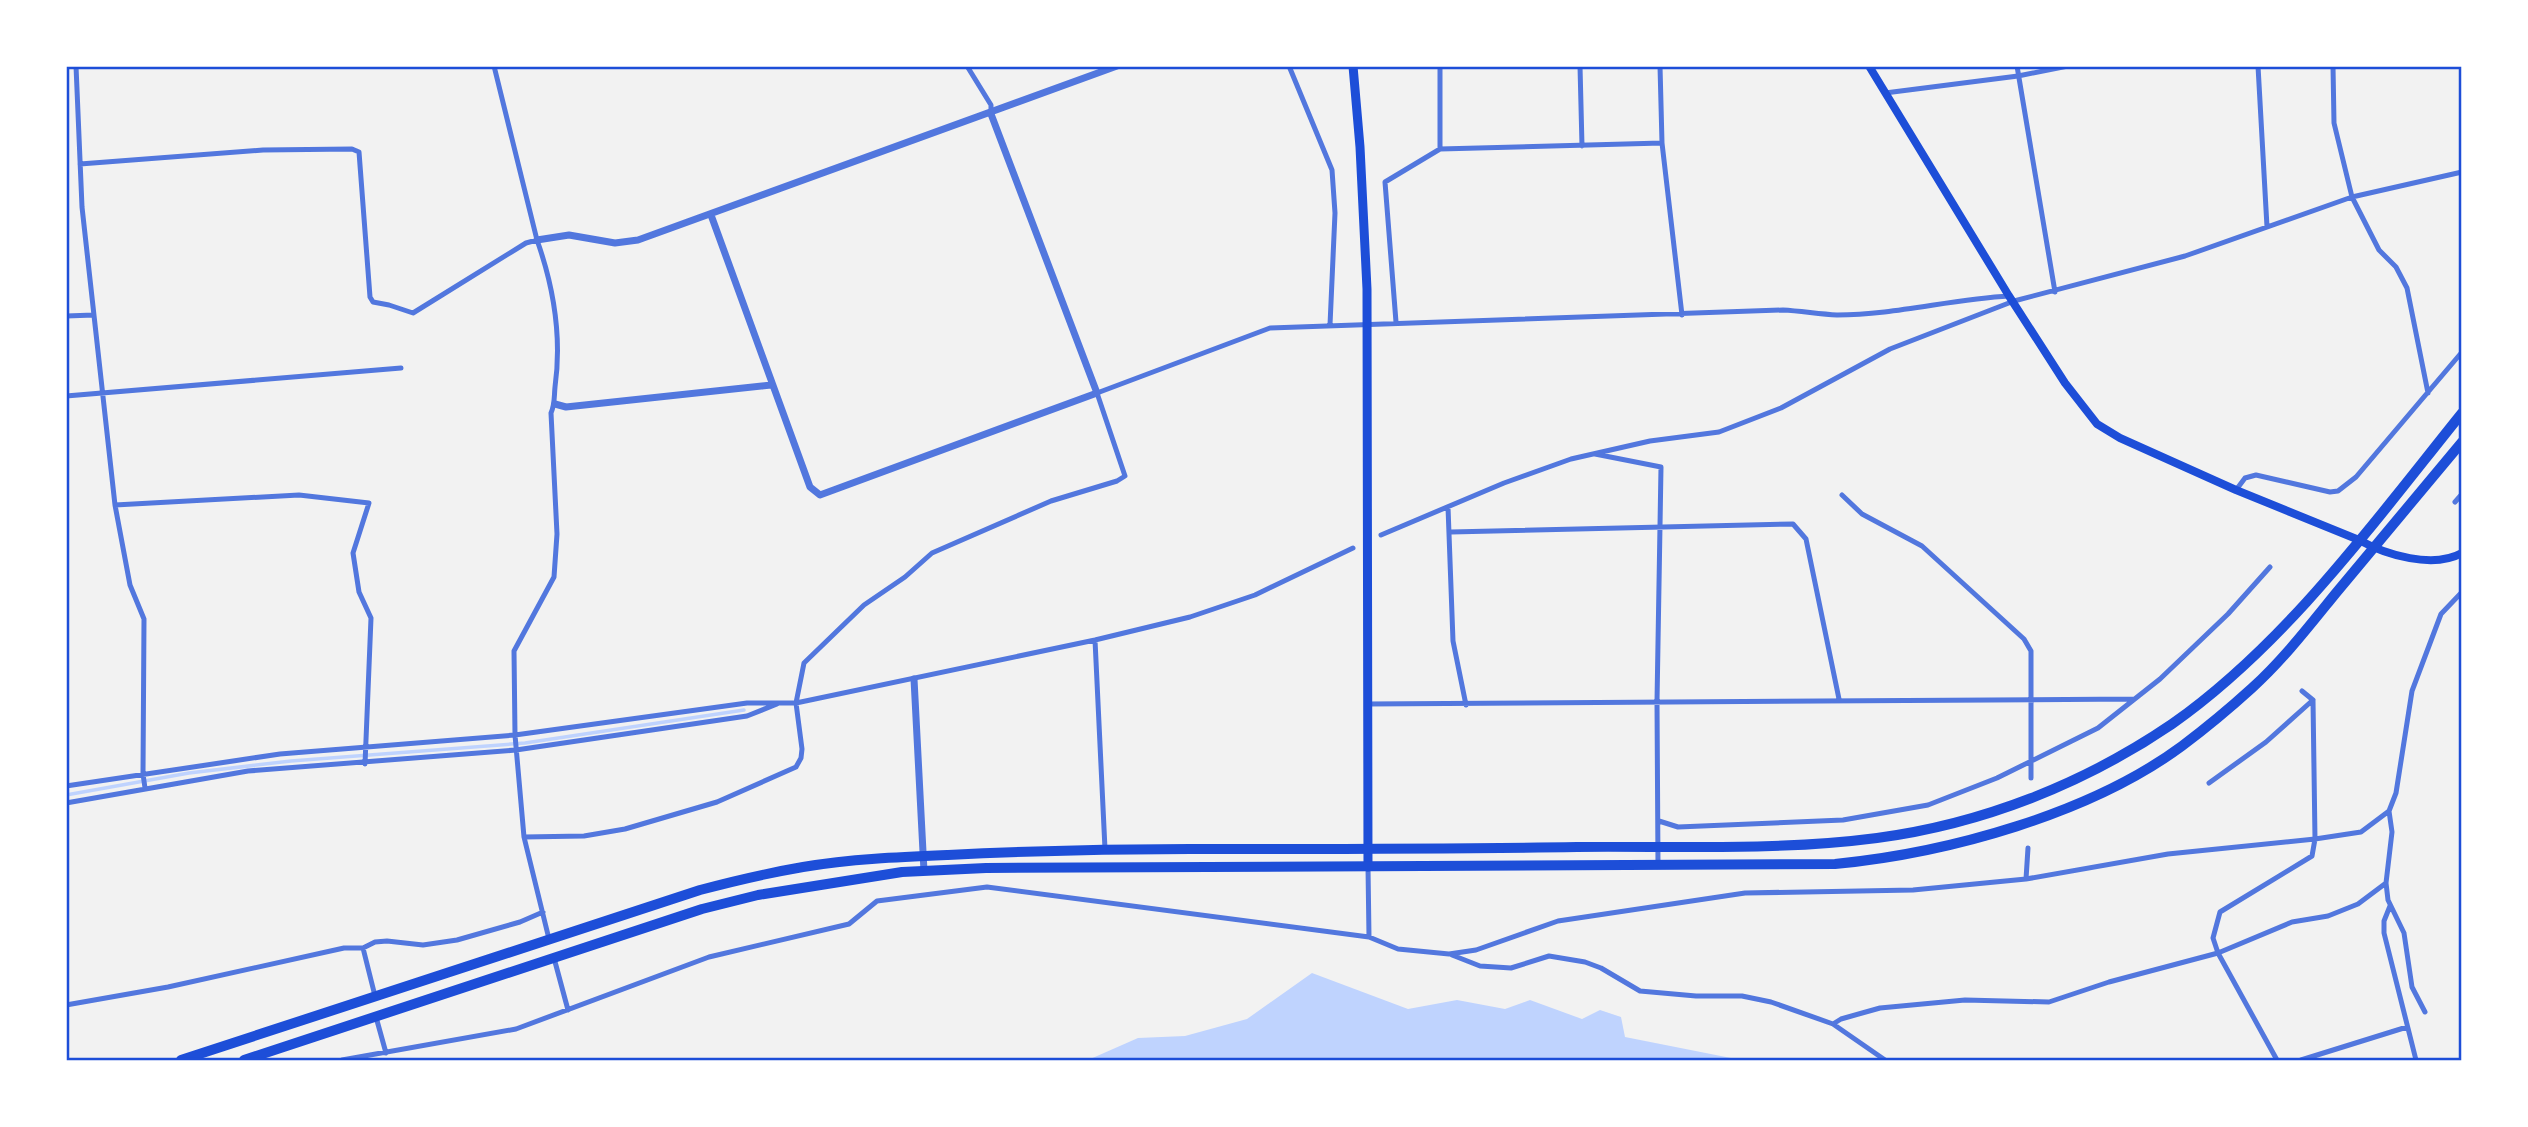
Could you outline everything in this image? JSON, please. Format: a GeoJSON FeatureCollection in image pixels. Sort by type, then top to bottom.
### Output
{"type":"FeatureCollection","features":[{"type":"Feature","properties":{"kind":"highway"},"geometry":{"type":"LineString","coordinates":[[181,1060],[700,890],[759,875],[856,860],[1105,849],[1368,849],[1819,843],[1877,838],[1966,820],[2053,790],[2133,748],[2170,725],[2205,698],[2239,670],[2360,540],[2462,413]]}},
{"type":"Feature","properties":{"kind":"highway"},"geometry":{"type":"LineString","coordinates":[[244,1060],[671,919],[758,895],[888,874],[1000,867],[1821,864],[1881,860],[1972,840],[2017,826],[2106,791],[2182,746],[2253,687],[2314,619],[2462,442]]}},
{"type":"Feature","properties":{"kind":"main road"},"geometry":{"type":"LineString","coordinates":[[1353,66],[1367,289],[1368,867]]}},
{"type":"Feature","properties":{"kind":"main road"},"geometry":{"type":"LineString","coordinates":[[1869,66],[2065,383],[2097,424],[2120,438],[2236,490],[2374,548],[2430,561],[2443,561],[2462,553]]}},
{"type":"Feature","properties":{"kind":"street"},"geometry":{"type":"LineString","coordinates":[[76,66],[79,164],[115,506],[130,585],[144,619],[144,787]]}},
{"type":"Feature","properties":{"kind":"street"},"geometry":{"type":"LineString","coordinates":[[494,66],[557,321],[559,360],[555,404],[551,413],[557,534],[554,577],[514,651],[515,737],[524,837],[549,939]]}},
{"type":"Feature","properties":{"kind":"street"},"geometry":{"type":"LineString","coordinates":[[524,837],[584,836],[625,829],[718,802],[796,767],[803,749],[796,703],[804,663],[864,605],[905,577],[932,553],[1051,501],[1117,481],[1125,476],[1097,393],[991,114],[990,105],[967,66]]}},
{"type":"Feature","properties":{"kind":"street"},"geometry":{"type":"LineString","coordinates":[[79,164],[263,150],[352,149],[359,152],[370,298],[373,302],[413,313],[526,243],[569,234],[615,243],[638,240],[1118,66]]}},
{"type":"Feature","properties":{"kind":"street"},"geometry":{"type":"LineString","coordinates":[[1289,66],[1332,170],[1335,226],[1332,325]]}},
{"type":"Feature","properties":{"kind":"street"},"geometry":{"type":"LineString","coordinates":[[1440,66],[1440,149]]}},
{"type":"Feature","properties":{"kind":"street"},"geometry":{"type":"LineString","coordinates":[[1580,66],[1583,146]]}},
{"type":"Feature","properties":{"kind":"street"},"geometry":{"type":"LineString","coordinates":[[1660,66],[1662,144],[1682,315]]}},
{"type":"Feature","properties":{"kind":"street"},"geometry":{"type":"LineString","coordinates":[[2017,66],[2056,292]]}},
{"type":"Feature","properties":{"kind":"street"},"geometry":{"type":"LineString","coordinates":[[1885,93],[2018,76],[2068,66]]}},
{"type":"Feature","properties":{"kind":"street"},"geometry":{"type":"LineString","coordinates":[[2258,66],[2267,228]]}},
{"type":"Feature","properties":{"kind":"street"},"geometry":{"type":"LineString","coordinates":[[2333,66],[2334,123],[2352,197],[2379,250],[2396,267],[2407,288],[2428,393]]}},
{"type":"Feature","properties":{"kind":"street"},"geometry":{"type":"LineString","coordinates":[[1393,322],[1385,182],[1440,149],[1662,144]]}},
{"type":"Feature","properties":{"kind":"street"},"geometry":{"type":"LineString","coordinates":[[711,215],[810,487],[820,495],[1270,328],[1783,310],[1838,315],[1975,298],[2011,298],[2056,292],[2185,256],[2352,197],[2462,172]]}},
{"type":"Feature","properties":{"kind":"street"},"geometry":{"type":"LineString","coordinates":[[1381,535],[1504,483],[1592,453],[1650,441],[1719,432],[1781,408],[1890,349],[2011,298]]}},
{"type":"Feature","properties":{"kind":"street"},"geometry":{"type":"LineString","coordinates":[[66,316],[93,315]]}},
{"type":"Feature","properties":{"kind":"street"},"geometry":{"type":"LineString","coordinates":[[2236,490],[2245,478],[2256,475],[2330,492],[2338,491],[2356,477],[2462,352]]}},
{"type":"Feature","properties":{"kind":"street"},"geometry":{"type":"LineString","coordinates":[[66,396],[401,368]]}},
{"type":"Feature","properties":{"kind":"street"},"geometry":{"type":"LineString","coordinates":[[555,404],[565,407],[771,385]]}},
{"type":"Feature","properties":{"kind":"street"},"geometry":{"type":"LineString","coordinates":[[1592,453],[1661,467],[1657,702],[1658,865]]}},
{"type":"Feature","properties":{"kind":"street"},"geometry":{"type":"LineString","coordinates":[[2455,502],[2462,494]]}},
{"type":"Feature","properties":{"kind":"street"},"geometry":{"type":"LineString","coordinates":[[115,506],[299,495],[369,503],[353,553],[359,592],[371,618],[365,761]]}},
{"type":"Feature","properties":{"kind":"street"},"geometry":{"type":"LineString","coordinates":[[1842,495],[1862,514],[1922,546],[2024,639],[2031,651],[2031,778]]}},
{"type":"Feature","properties":{"kind":"street"},"geometry":{"type":"LineString","coordinates":[[1448,507],[1451,532],[1449,582],[1452,641],[1466,705]]}},
{"type":"Feature","properties":{"kind":"street"},"geometry":{"type":"LineString","coordinates":[[1451,532],[1793,524],[1806,539],[1839,699]]}},
{"type":"Feature","properties":{"kind":"street"},"geometry":{"type":"LineString","coordinates":[[66,786],[280,754],[515,737],[747,703],[796,703],[1190,617],[1255,595],[1353,548]]}},
{"type":"Feature","properties":{"kind":"street"},"geometry":{"type":"LineString","coordinates":[[1658,821],[1678,827],[1843,820],[1928,805],[2030,764],[2098,728],[2160,679],[2228,614],[2270,567]]}},
{"type":"Feature","properties":{"kind":"street"},"geometry":{"type":"LineString","coordinates":[[2425,1012],[2412,987],[2404,933],[2390,906],[2386,883],[2392,832],[2389,811],[2396,793],[2412,691],[2441,614],[2462,592]]}},
{"type":"Feature","properties":{"kind":"street"},"geometry":{"type":"LineString","coordinates":[[2228,614],[2233,622]]}},
{"type":"Feature","properties":{"kind":"street"},"geometry":{"type":"LineString","coordinates":[[1094,640],[1100,706],[1105,849]]}},
{"type":"Feature","properties":{"kind":"street"},"geometry":{"type":"LineString","coordinates":[[914,679],[924,871]]}},
{"type":"Feature","properties":{"kind":"street"},"geometry":{"type":"LineString","coordinates":[[2277,1060],[2218,953],[2213,939],[2220,912],[2312,856],[2315,839],[2313,700],[2302,691]]}},
{"type":"Feature","properties":{"kind":"street"},"geometry":{"type":"LineString","coordinates":[[1367,704],[2134,699]]}},
{"type":"Feature","properties":{"kind":"street"},"geometry":{"type":"LineString","coordinates":[[2209,783],[2266,742],[2313,700]]}},
{"type":"Feature","properties":{"kind":"street"},"geometry":{"type":"LineString","coordinates":[[66,803],[144,787],[248,771],[516,749],[747,716],[780,703]]}},
{"type":"Feature","properties":{"kind":"street"},"geometry":{"type":"LineString","coordinates":[[342,1060],[516,1029],[709,957],[849,925],[877,901],[987,887],[1369,937],[1398,950],[1449,954],[1476,950],[1558,921],[1745,893],[1913,890],[2026,879],[2168,854],[2315,839],[2361,832],[2389,811]]}},
{"type":"Feature","properties":{"kind":"street"},"geometry":{"type":"LineString","coordinates":[[2026,879],[2028,848]]}},
{"type":"Feature","properties":{"kind":"street"},"geometry":{"type":"LineString","coordinates":[[1368,867],[1369,937]]}},
{"type":"Feature","properties":{"kind":"street"},"geometry":{"type":"LineString","coordinates":[[1833,1024],[1841,1019],[1880,1008],[1965,1000],[2049,1002],[2109,982],[2218,953],[2292,922],[2328,916],[2358,904],[2386,883]]}},
{"type":"Feature","properties":{"kind":"street"},"geometry":{"type":"LineString","coordinates":[[2390,906],[2384,921],[2384,933],[2416,1060]]}},
{"type":"Feature","properties":{"kind":"street"},"geometry":{"type":"LineString","coordinates":[[66,1005],[168,987],[344,948],[363,948],[375,942],[423,945],[457,940],[520,922],[543,912]]}},
{"type":"Feature","properties":{"kind":"street"},"geometry":{"type":"LineString","coordinates":[[363,948],[376,997]]}},
{"type":"Feature","properties":{"kind":"street"},"geometry":{"type":"LineString","coordinates":[[1449,954],[1480,966],[1511,968],[1549,956],[1585,962],[1601,968],[1640,991],[1696,996],[1742,996],[1771,1002],[1833,1024],[1885,1060]]}},
{"type":"Feature","properties":{"kind":"street"},"geometry":{"type":"LineString","coordinates":[[554,958],[568,1010]]}},
{"type":"Feature","properties":{"kind":"street"},"geometry":{"type":"LineString","coordinates":[[376,1017],[386,1053]]}},
{"type":"Feature","properties":{"kind":"street"},"geometry":{"type":"LineString","coordinates":[[2301,1060],[2407,1027]]}},
{"type":"Feature","properties":{"kind":"water"},"geometry":{"type":"Polygon","coordinates":[[[1312,973],[1408,1009],[1457,1000],[1505,1009],[1530,1000],[1582,1019],[1600,1010],[1621,1017],[1625,1037],[1741,1060],[1088,1060],[1138,1038],[1185,1036],[1247,1019],[1312,973]]]}},
{"type":"Feature","properties":{"kind":"waterway"},"geometry":{"type":"LineString","coordinates":[[66,795],[189,773],[291,761],[525,743],[744,710]]}}]}
